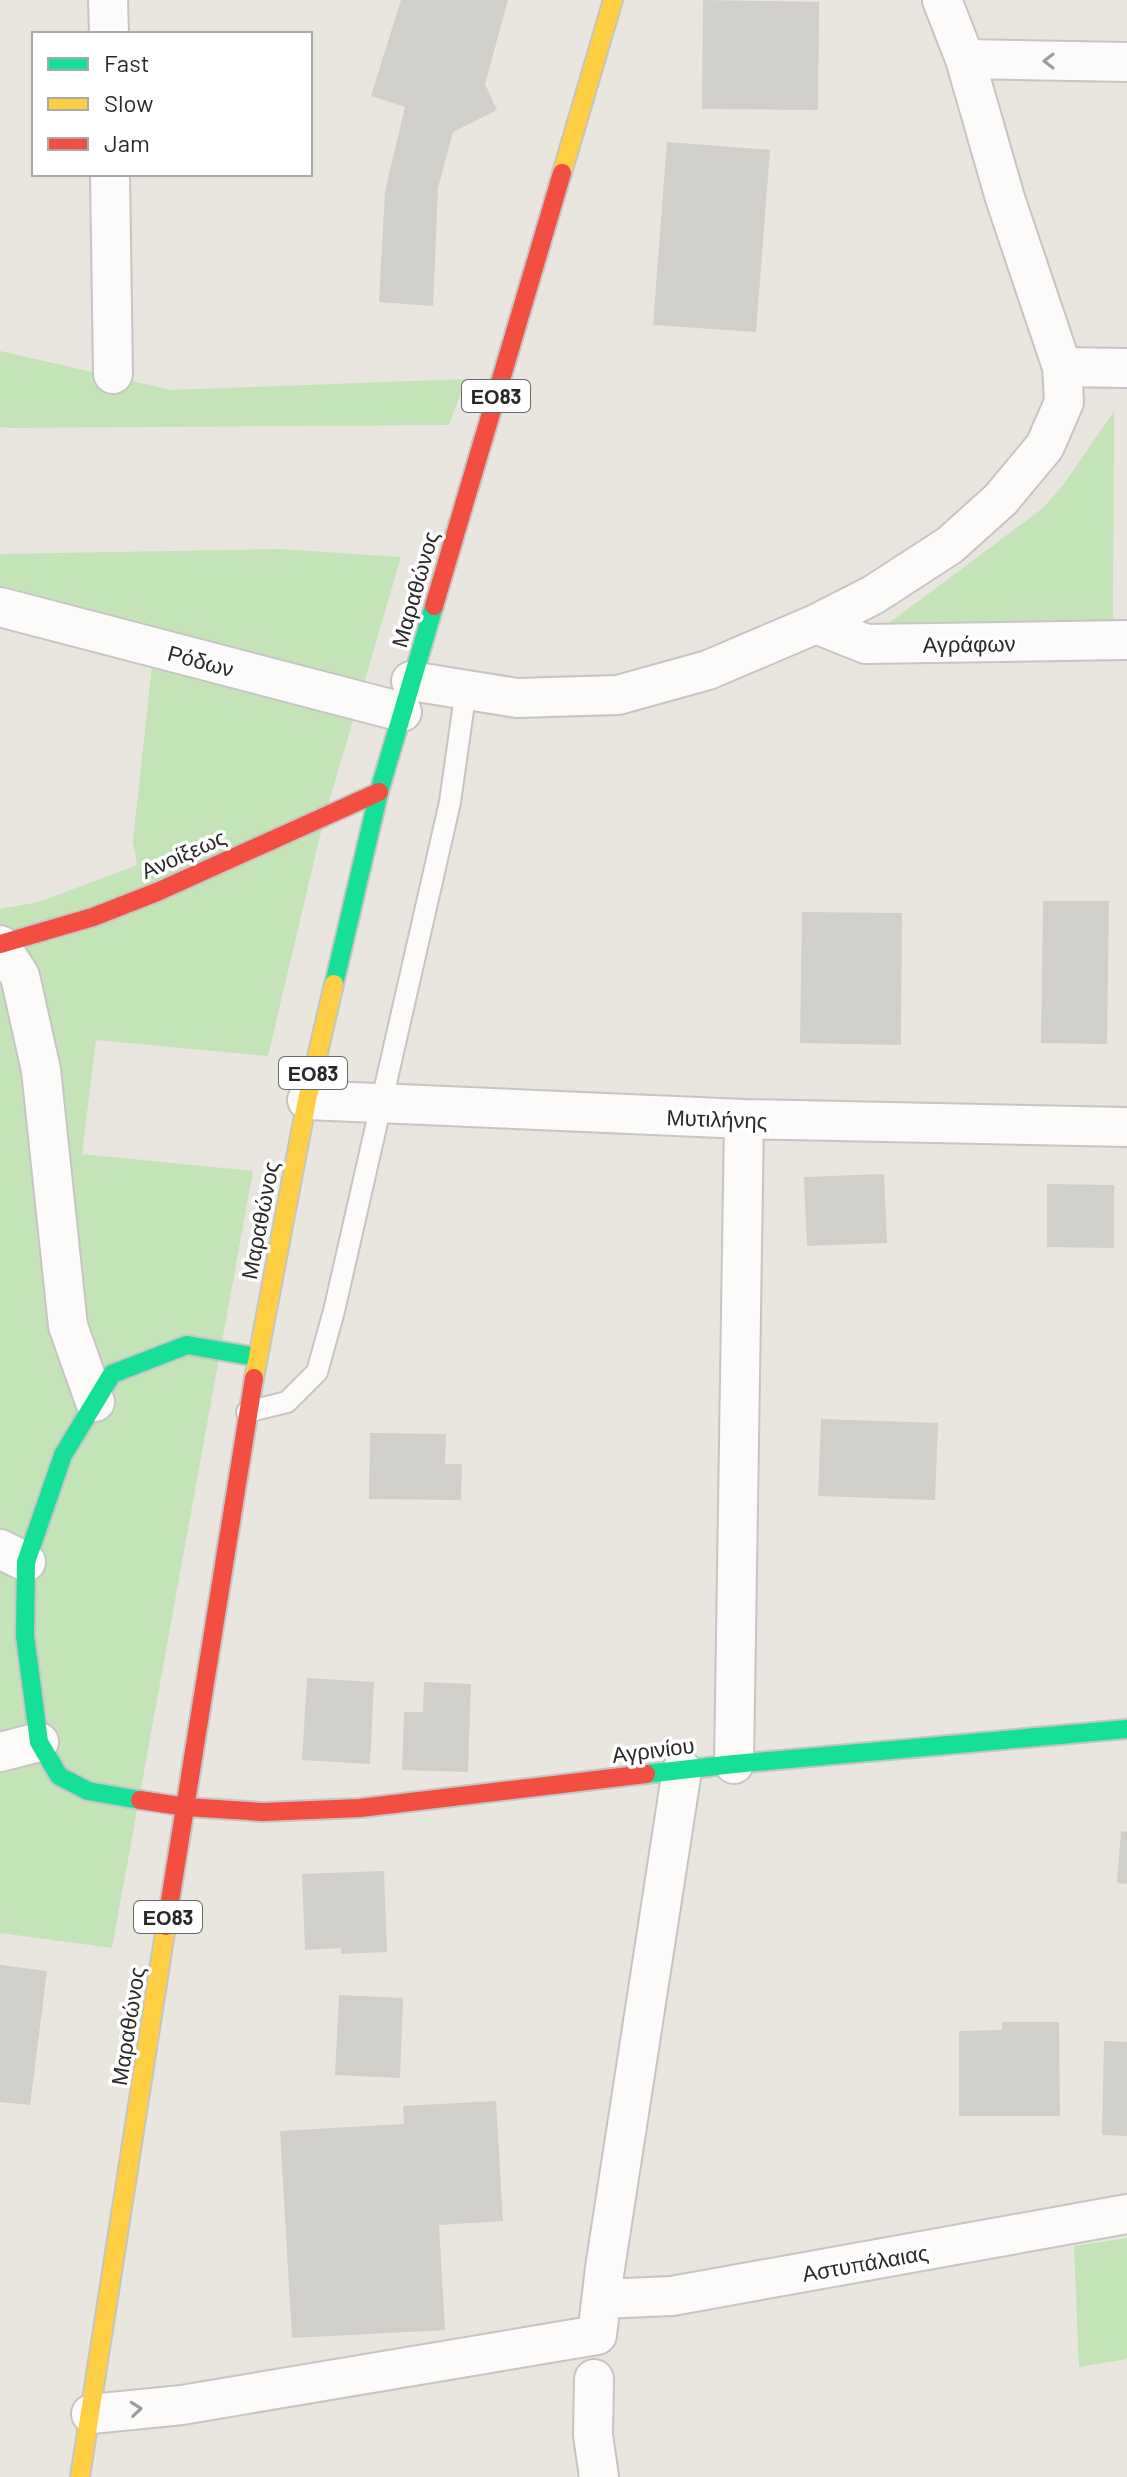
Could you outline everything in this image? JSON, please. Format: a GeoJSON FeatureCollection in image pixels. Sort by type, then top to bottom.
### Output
{"type":"FeatureCollection","features":[{"type":"Feature","properties":{"kind":"main road","name":"Μαραθώνος"},"geometry":{"type":"LineString","coordinates":[[80,2477],[256,1357],[307,1100],[379,792],[613,0]]}},
{"type":"Feature","properties":{"kind":"main road","name":"Ανοίξεως"},"geometry":{"type":"LineString","coordinates":[[0,944],[93,917],[157,892],[379,792]]}},
{"type":"Feature","properties":{"kind":"main road"},"geometry":{"type":"LineString","coordinates":[[39,1742],[13,1556],[63,1455],[112,1374],[187,1345],[256,1357]]}},
{"type":"Feature","properties":{"kind":"main road","name":"Αγρινίου"},"geometry":{"type":"LineString","coordinates":[[39,1742],[59,1776],[88,1791],[186,1807],[263,1812],[360,1808],[734,1764],[1127,1729]]}},
{"type":"Feature","properties":{"kind":"street"},"geometry":{"type":"LineString","coordinates":[[108,0],[109,32]]}},
{"type":"Feature","properties":{"kind":"street","name":"Ρόδων"},"geometry":{"type":"LineString","coordinates":[[0,607],[407,696],[466,689],[517,698],[618,695],[708,670],[816,624],[873,595],[950,545],[1001,499],[1045,446],[1064,402],[1062,367],[1005,198],[965,59],[942,0]]}},
{"type":"Feature","properties":{"kind":"street"},"geometry":{"type":"LineString","coordinates":[[965,59],[1127,62]]}},
{"type":"Feature","properties":{"kind":"street"},"geometry":{"type":"LineString","coordinates":[[110,176],[113,374]]}},
{"type":"Feature","properties":{"kind":"street"},"geometry":{"type":"LineString","coordinates":[[1062,367],[1127,368]]}},
{"type":"Feature","properties":{"kind":"street","name":"Αγράφων"},"geometry":{"type":"LineString","coordinates":[[816,624],[866,644],[1127,640]]}},
{"type":"Feature","properties":{"kind":"street"},"geometry":{"type":"LineString","coordinates":[[0,944],[20,976],[41,1070],[68,1326],[95,1402]]}},
{"type":"Feature","properties":{"kind":"street","name":"Μυτιλήνης"},"geometry":{"type":"LineString","coordinates":[[307,1100],[744,1119],[1127,1127]]}},
{"type":"Feature","properties":{"kind":"street"},"geometry":{"type":"LineString","coordinates":[[734,1764],[744,1119]]}},
{"type":"Feature","properties":{"kind":"street"},"geometry":{"type":"LineString","coordinates":[[0,1752],[39,1742]]}},
{"type":"Feature","properties":{"kind":"street"},"geometry":{"type":"LineString","coordinates":[[91,2414],[182,2405],[597,2335],[682,1770]]}},
{"type":"Feature","properties":{"kind":"street","name":"Αστυπάλαιας"},"geometry":{"type":"LineString","coordinates":[[602,2299],[672,2296],[1127,2214]]}},
{"type":"Feature","properties":{"kind":"street"},"geometry":{"type":"LineString","coordinates":[[594,2379],[593,2435],[599,2477]]}},
{"type":"Feature","properties":{"kind":"lane"},"geometry":{"type":"LineString","coordinates":[[247,1412],[287,1402],[317,1372],[334,1311],[450,802],[466,689]]}},
{"type":"Feature","properties":{"kind":"green space"},"geometry":{"type":"Polygon","coordinates":[[[0,351],[171,390],[466,379],[449,425],[10,428],[0,427],[0,351]]]}},
{"type":"Feature","properties":{"kind":"green space"},"geometry":{"type":"Polygon","coordinates":[[[1114,411],[1113,620],[885,626],[1043,508],[1064,484],[1114,411]]]}},
{"type":"Feature","properties":{"kind":"green space"},"geometry":{"type":"Polygon","coordinates":[[[280,549],[401,557],[324,819],[268,1056],[96,1040],[82,1154],[253,1171],[112,1948],[0,1933],[0,909],[39,902],[137,865],[133,841],[156,628],[0,585],[0,554],[280,549]]]}},
{"type":"Feature","properties":{"kind":"green space"},"geometry":{"type":"Polygon","coordinates":[[[1127,2238],[1127,2359],[1079,2367],[1074,2246],[1127,2238]]]}},
{"type":"Feature","properties":{"kind":"building"},"geometry":{"type":"Polygon","coordinates":[[[401,0],[508,0],[485,84],[497,110],[453,132],[438,188],[433,306],[379,302],[385,191],[405,107],[371,96],[401,0]]]}},
{"type":"Feature","properties":{"kind":"building"},"geometry":{"type":"Polygon","coordinates":[[[703,0],[819,2],[818,110],[702,109],[703,0]]]}},
{"type":"Feature","properties":{"kind":"building"},"geometry":{"type":"Polygon","coordinates":[[[667,142],[770,150],[756,332],[653,325],[667,142]]]}},
{"type":"Feature","properties":{"kind":"building"},"geometry":{"type":"Polygon","coordinates":[[[1043,901],[1109,901],[1107,1044],[1041,1043],[1043,901]]]}},
{"type":"Feature","properties":{"kind":"building"},"geometry":{"type":"Polygon","coordinates":[[[802,912],[902,913],[901,1045],[800,1043],[802,912]]]}},
{"type":"Feature","properties":{"kind":"building"},"geometry":{"type":"Polygon","coordinates":[[[884,1174],[887,1243],[807,1246],[804,1177],[884,1174]]]}},
{"type":"Feature","properties":{"kind":"building"},"geometry":{"type":"Polygon","coordinates":[[[1047,1184],[1114,1185],[1114,1248],[1047,1247],[1047,1184]]]}},
{"type":"Feature","properties":{"kind":"building"},"geometry":{"type":"Polygon","coordinates":[[[821,1419],[938,1423],[935,1500],[818,1496],[821,1419]]]}},
{"type":"Feature","properties":{"kind":"building"},"geometry":{"type":"Polygon","coordinates":[[[370,1433],[446,1434],[445,1464],[462,1464],[461,1500],[369,1499],[370,1433]]]}},
{"type":"Feature","properties":{"kind":"building"},"geometry":{"type":"Polygon","coordinates":[[[307,1678],[374,1682],[370,1764],[302,1760],[307,1678]]]}},
{"type":"Feature","properties":{"kind":"building"},"geometry":{"type":"Polygon","coordinates":[[[424,1682],[471,1684],[468,1772],[402,1770],[404,1712],[423,1712],[424,1682]]]}},
{"type":"Feature","properties":{"kind":"building"},"geometry":{"type":"Polygon","coordinates":[[[1121,1831],[1127,1832],[1127,1884],[1117,1883],[1121,1831]]]}},
{"type":"Feature","properties":{"kind":"building"},"geometry":{"type":"Polygon","coordinates":[[[384,1871],[387,1952],[341,1954],[341,1948],[305,1950],[302,1874],[384,1871]]]}},
{"type":"Feature","properties":{"kind":"building"},"geometry":{"type":"Polygon","coordinates":[[[0,1965],[47,1971],[30,2105],[0,2102],[0,1965]]]}},
{"type":"Feature","properties":{"kind":"building"},"geometry":{"type":"Polygon","coordinates":[[[339,1995],[403,1998],[400,2078],[335,2075],[339,1995]]]}},
{"type":"Feature","properties":{"kind":"building"},"geometry":{"type":"Polygon","coordinates":[[[1002,2022],[1059,2022],[1060,2116],[959,2116],[959,2031],[1002,2030],[1002,2022]]]}},
{"type":"Feature","properties":{"kind":"building"},"geometry":{"type":"Polygon","coordinates":[[[1104,2041],[1127,2042],[1127,2136],[1102,2135],[1104,2041]]]}},
{"type":"Feature","properties":{"kind":"building"},"geometry":{"type":"Polygon","coordinates":[[[496,2101],[503,2221],[439,2225],[445,2330],[292,2338],[280,2131],[404,2124],[403,2106],[496,2101]]]}},
{"type":"Feature","properties":{"kind":"traffic: fast"},"geometry":{"type":"LineString","coordinates":[[334,984],[379,792],[434,606]]}},
{"type":"Feature","properties":{"kind":"traffic: fast"},"geometry":{"type":"LineString","coordinates":[[140,1800],[88,1791],[59,1776],[39,1742],[25,1636],[26,1562],[63,1455],[112,1374],[187,1345],[256,1357]]}},
{"type":"Feature","properties":{"kind":"traffic: fast"},"geometry":{"type":"LineString","coordinates":[[646,1774],[1127,1729]]}},
{"type":"Feature","properties":{"kind":"traffic: slow"},"geometry":{"type":"LineString","coordinates":[[562,173],[613,0]]}},
{"type":"Feature","properties":{"kind":"traffic: slow"},"geometry":{"type":"LineString","coordinates":[[254,1378],[307,1100],[334,984]]}},
{"type":"Feature","properties":{"kind":"traffic: slow"},"geometry":{"type":"LineString","coordinates":[[80,2477],[166,1926]]}},
{"type":"Feature","properties":{"kind":"traffic: jam"},"geometry":{"type":"LineString","coordinates":[[434,606],[562,173]]}},
{"type":"Feature","properties":{"kind":"traffic: jam"},"geometry":{"type":"LineString","coordinates":[[0,944],[93,917],[157,892],[379,792]]}},
{"type":"Feature","properties":{"kind":"traffic: jam"},"geometry":{"type":"LineString","coordinates":[[166,1926],[254,1378]]}},
{"type":"Feature","properties":{"kind":"traffic: jam"},"geometry":{"type":"LineString","coordinates":[[140,1800],[186,1807],[263,1812],[360,1808],[646,1774]]}}]}
